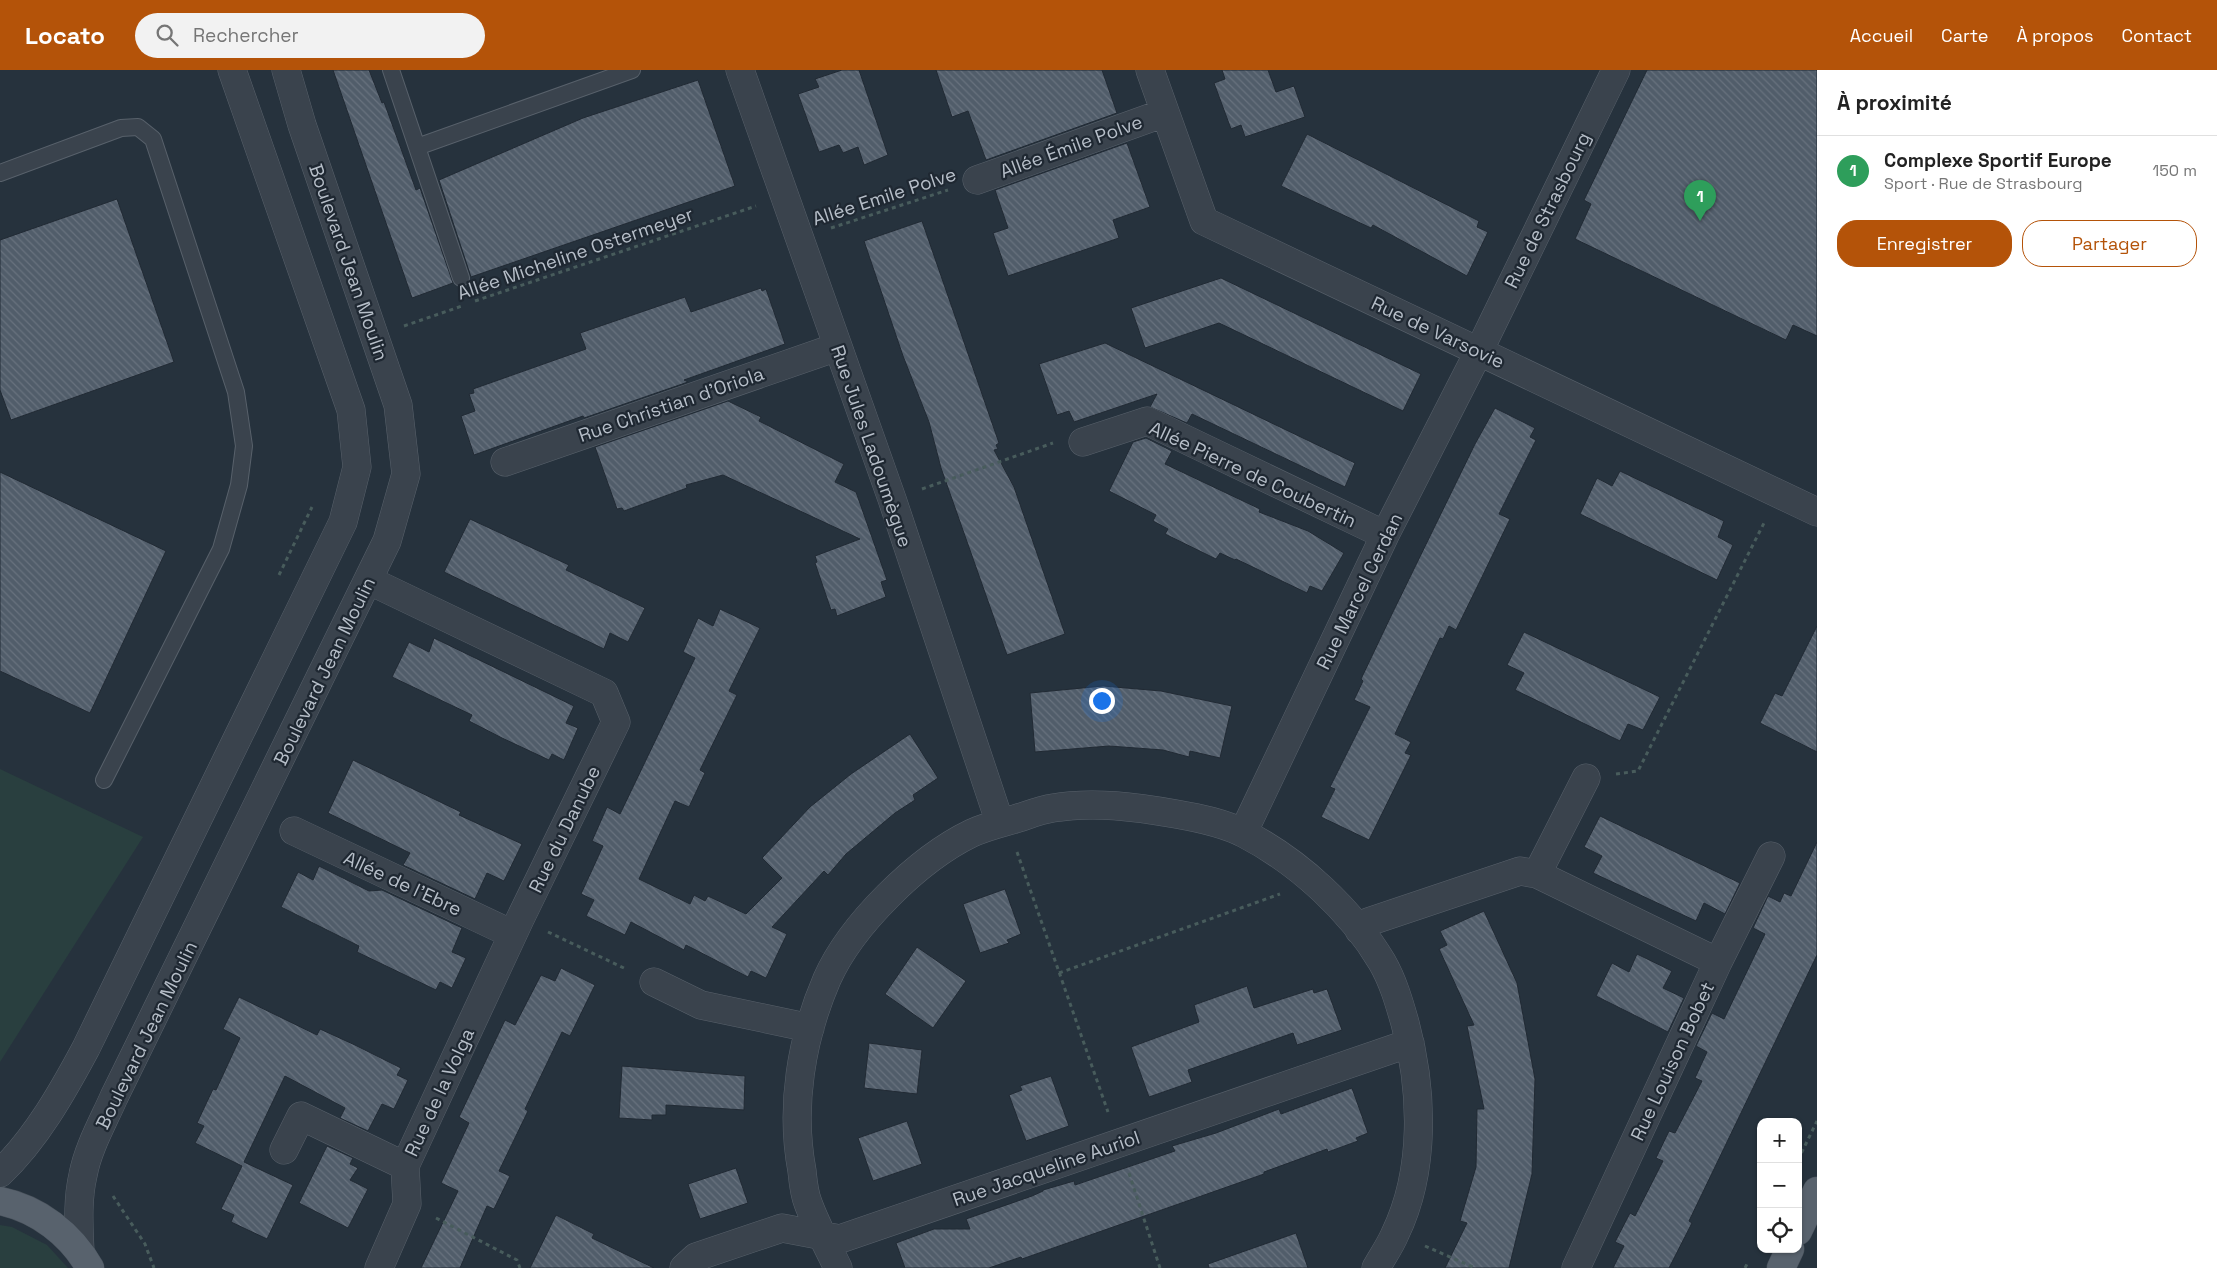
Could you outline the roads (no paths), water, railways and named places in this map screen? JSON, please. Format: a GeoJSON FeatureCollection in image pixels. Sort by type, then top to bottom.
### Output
{"type":"FeatureCollection","features":[{"type":"Feature","properties":{"kind":"main road"},"geometry":{"type":"LineString","coordinates":[[1802,1223],[1817,1191]]}},
{"type":"Feature","properties":{"kind":"main road"},"geometry":{"type":"LineString","coordinates":[[0,1201],[13,1204],[40,1217],[59,1230],[85,1260]]}},
{"type":"Feature","properties":{"kind":"main road"},"geometry":{"type":"LineString","coordinates":[[1781,1268],[1788,1253]]}},
{"type":"Feature","properties":{"kind":"street"},"geometry":{"type":"LineString","coordinates":[[0,1173],[39,1126],[86,1048],[343,522],[357,467],[351,410],[232,70]]}},
{"type":"Feature","properties":{"kind":"street","name":"Boulevard Jean Moulin"},"geometry":{"type":"LineString","coordinates":[[85,1260],[79,1198],[83,1174],[94,1142],[114,1097],[387,541],[406,474],[398,405],[302,125],[286,70]]}},
{"type":"Feature","properties":{"kind":"street","name":"Rue Jules Ladoumègue"},"geometry":{"type":"LineString","coordinates":[[740,70],[892,499],[1000,823]]}},
{"type":"Feature","properties":{"kind":"street","name":"Rue de Varsovie"},"geometry":{"type":"LineString","coordinates":[[1150,70],[1204,221],[1817,512]]}},
{"type":"Feature","properties":{"kind":"street","name":"Rue de Strasbourg"},"geometry":{"type":"LineString","coordinates":[[1478,351],[1616,70]]}},
{"type":"Feature","properties":{"kind":"street","name":"Allée Émile Polve"},"geometry":{"type":"LineString","coordinates":[[977,180],[1164,113]]}},
{"type":"Feature","properties":{"kind":"street","name":"Rue Christian d'Oriola"},"geometry":{"type":"LineString","coordinates":[[505,462],[837,347]]}},
{"type":"Feature","properties":{"kind":"street","name":"Rue Marcel Cerdan"},"geometry":{"type":"LineString","coordinates":[[1244,832],[1386,535],[1478,351]]}},
{"type":"Feature","properties":{"kind":"street","name":"Allée Pierre de Coubertin"},"geometry":{"type":"LineString","coordinates":[[1083,442],[1147,421],[1386,535]]}},
{"type":"Feature","properties":{"kind":"street","name":"Rue du Danube"},"geometry":{"type":"LineString","coordinates":[[368,580],[604,693],[616,722],[516,927]]}},
{"type":"Feature","properties":{"kind":"street"},"geometry":{"type":"LineString","coordinates":[[1537,874],[1586,778]]}},
{"type":"Feature","properties":{"kind":"street"},"geometry":{"type":"LineString","coordinates":[[838,1268],[807,1201],[797,1147],[797,1094],[810,1028],[828,978],[855,933],[889,894],[932,858],[972,833],[1000,823],[1053,808],[1104,805],[1203,819],[1244,832],[1315,881],[1359,930],[1382,962],[1396,993],[1410,1043],[1418,1089],[1418,1142],[1410,1189],[1396,1233],[1376,1268]]}},
{"type":"Feature","properties":{"kind":"street","name":"Allée de l'Ebre"},"geometry":{"type":"LineString","coordinates":[[294,831],[516,927]]}},
{"type":"Feature","properties":{"kind":"street","name":"Rue Louison Bobet"},"geometry":{"type":"LineString","coordinates":[[1576,1268],[1718,962],[1771,856]]}},
{"type":"Feature","properties":{"kind":"street"},"geometry":{"type":"LineString","coordinates":[[1359,930],[1368,922],[1520,871],[1537,874],[1718,962]]}},
{"type":"Feature","properties":{"kind":"street","name":"Rue de la Volga"},"geometry":{"type":"LineString","coordinates":[[379,1268],[408,1204],[405,1166],[516,927]]}},
{"type":"Feature","properties":{"kind":"street"},"geometry":{"type":"LineString","coordinates":[[654,982],[701,1005],[810,1028]]}},
{"type":"Feature","properties":{"kind":"street","name":"Rue Jacqueline Auriol"},"geometry":{"type":"LineString","coordinates":[[684,1268],[696,1257],[782,1228],[840,1239],[1410,1043]]}},
{"type":"Feature","properties":{"kind":"street"},"geometry":{"type":"LineString","coordinates":[[284,1150],[301,1116],[405,1166]]}},
{"type":"Feature","properties":{"kind":"lane"},"geometry":{"type":"LineString","coordinates":[[391,70],[461,278]]}},
{"type":"Feature","properties":{"kind":"lane"},"geometry":{"type":"LineString","coordinates":[[417,147],[632,70]]}},
{"type":"Feature","properties":{"kind":"lane"},"geometry":{"type":"LineString","coordinates":[[0,173],[121,128],[138,127],[153,139],[236,392],[244,446],[239,485],[221,549],[104,780]]}},
{"type":"Feature","properties":{"kind":"place","name":"Complexe Sportif Europe"},"geometry":{"type":"Point","coordinates":[1700,221]}}]}
